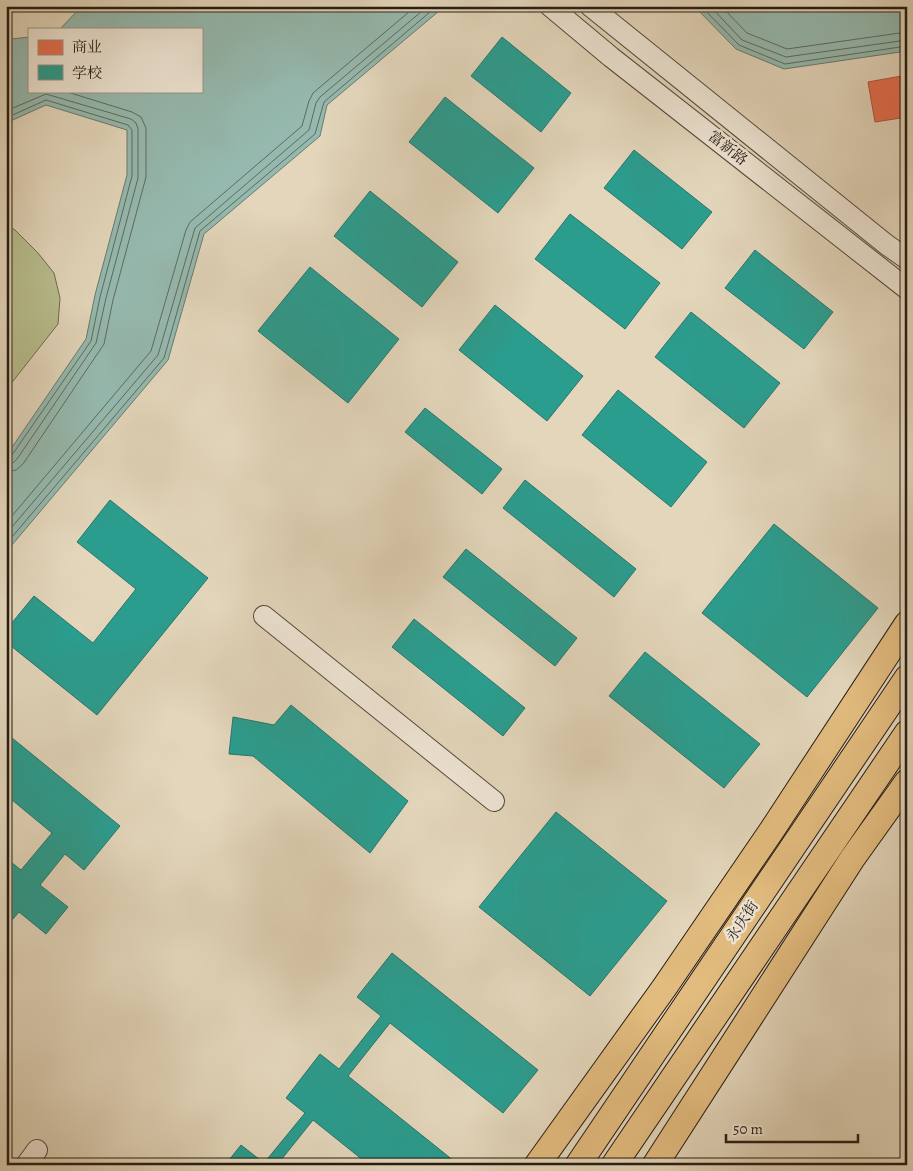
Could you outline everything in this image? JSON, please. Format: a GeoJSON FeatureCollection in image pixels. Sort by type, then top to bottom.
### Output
{"type":"FeatureCollection","features":[{"type":"Feature","properties":{"kind":"main road"},"geometry":{"type":"LineString","coordinates":[[537,1165],[664,988],[772,830],[907,624]]}},
{"type":"Feature","properties":{"kind":"main road","name":"永庆街"},"geometry":{"type":"LineString","coordinates":[[578,1165],[907,678]]}},
{"type":"Feature","properties":{"kind":"main road","name":"永庆街"},"geometry":{"type":"LineString","coordinates":[[614,1165],[907,733]]}},
{"type":"Feature","properties":{"kind":"main road"},"geometry":{"type":"LineString","coordinates":[[656,1165],[852,858],[907,782]]}},
{"type":"Feature","properties":{"kind":"main road"},"geometry":{"type":"LineString","coordinates":[[602,1074],[751,909]]}},
{"type":"Feature","properties":{"kind":"street","name":"富新路"},"geometry":{"type":"LineString","coordinates":[[550,6],[619,63],[907,289]]}},
{"type":"Feature","properties":{"kind":"street","name":"富新路"},"geometry":{"type":"LineString","coordinates":[[590,6],[907,259]]}},
{"type":"Feature","properties":{"kind":"street"},"geometry":{"type":"LineString","coordinates":[[264,616],[494,801]]}},
{"type":"Feature","properties":{"kind":"green space"},"geometry":{"type":"Polygon","coordinates":[[[6,224],[15,230],[38,253],[54,273],[60,298],[58,324],[6,390],[6,224]]]}},
{"type":"Feature","properties":{"kind":"water"},"geometry":{"type":"Polygon","coordinates":[[[85,6],[445,6],[327,105],[320,136],[204,234],[168,360],[6,552],[6,456],[86,339],[95,295],[127,175],[127,130],[46,105],[6,123],[6,42],[12,39],[28,37],[28,92],[202,92],[202,28],[61,28],[80,8],[85,6]]]}},
{"type":"Feature","properties":{"kind":"water"},"geometry":{"type":"Polygon","coordinates":[[[694,6],[907,6],[907,51],[784,69],[736,49],[694,6]]]}},
{"type":"Feature","properties":{"kind":"building: 商业"},"geometry":{"type":"Polygon","coordinates":[[[907,75],[907,117],[875,122],[868,82],[907,75]]]}},
{"type":"Feature","properties":{"kind":"building: 学校"},"geometry":{"type":"Polygon","coordinates":[[[502,37],[571,93],[541,132],[471,76],[502,37]]]}},
{"type":"Feature","properties":{"kind":"building: 学校"},"geometry":{"type":"Polygon","coordinates":[[[445,97],[534,168],[498,213],[409,142],[445,97]]]}},
{"type":"Feature","properties":{"kind":"building: 学校"},"geometry":{"type":"Polygon","coordinates":[[[634,150],[712,212],[682,249],[604,188],[634,150]]]}},
{"type":"Feature","properties":{"kind":"building: 学校"},"geometry":{"type":"Polygon","coordinates":[[[370,191],[458,262],[422,307],[334,236],[370,191]]]}},
{"type":"Feature","properties":{"kind":"building: 学校"},"geometry":{"type":"Polygon","coordinates":[[[570,214],[660,283],[625,329],[535,259],[570,214]]]}},
{"type":"Feature","properties":{"kind":"building: 学校"},"geometry":{"type":"Polygon","coordinates":[[[755,250],[833,312],[804,349],[725,288],[755,250]]]}},
{"type":"Feature","properties":{"kind":"building: 学校"},"geometry":{"type":"Polygon","coordinates":[[[310,267],[399,339],[348,403],[258,331],[310,267]]]}},
{"type":"Feature","properties":{"kind":"building: 学校"},"geometry":{"type":"Polygon","coordinates":[[[495,305],[583,376],[547,421],[459,350],[495,305]]]}},
{"type":"Feature","properties":{"kind":"building: 学校"},"geometry":{"type":"Polygon","coordinates":[[[691,312],[780,383],[744,428],[655,357],[691,312]]]}},
{"type":"Feature","properties":{"kind":"building: 学校"},"geometry":{"type":"Polygon","coordinates":[[[618,390],[707,462],[671,507],[582,435],[618,390]]]}},
{"type":"Feature","properties":{"kind":"building: 学校"},"geometry":{"type":"Polygon","coordinates":[[[425,408],[502,469],[482,494],[405,432],[425,408]]]}},
{"type":"Feature","properties":{"kind":"building: 学校"},"geometry":{"type":"Polygon","coordinates":[[[525,480],[636,569],[614,597],[503,508],[525,480]]]}},
{"type":"Feature","properties":{"kind":"building: 学校"},"geometry":{"type":"Polygon","coordinates":[[[110,500],[208,578],[97,715],[6,642],[6,630],[34,596],[93,643],[136,589],[77,542],[110,500]]]}},
{"type":"Feature","properties":{"kind":"building: 学校"},"geometry":{"type":"Polygon","coordinates":[[[774,524],[878,608],[807,697],[702,613],[774,524]]]}},
{"type":"Feature","properties":{"kind":"building: 学校"},"geometry":{"type":"Polygon","coordinates":[[[466,549],[577,638],[555,666],[443,577],[466,549]]]}},
{"type":"Feature","properties":{"kind":"building: 学校"},"geometry":{"type":"Polygon","coordinates":[[[414,619],[525,708],[503,736],[392,647],[414,619]]]}},
{"type":"Feature","properties":{"kind":"building: 学校"},"geometry":{"type":"Polygon","coordinates":[[[645,652],[760,744],[724,788],[609,696],[645,652]]]}},
{"type":"Feature","properties":{"kind":"building: 学校"},"geometry":{"type":"Polygon","coordinates":[[[291,705],[408,801],[370,853],[253,756],[229,754],[233,717],[274,725],[291,705]]]}},
{"type":"Feature","properties":{"kind":"building: 学校"},"geometry":{"type":"Polygon","coordinates":[[[6,733],[120,826],[84,870],[65,854],[40,885],[68,907],[46,934],[19,912],[6,927],[6,858],[21,870],[52,833],[6,795],[6,733]]]}},
{"type":"Feature","properties":{"kind":"building: 学校"},"geometry":{"type":"Polygon","coordinates":[[[556,812],[667,901],[590,996],[479,907],[556,812]]]}},
{"type":"Feature","properties":{"kind":"building: 学校"},"geometry":{"type":"Polygon","coordinates":[[[392,953],[538,1070],[503,1113],[390,1023],[348,1076],[459,1165],[369,1165],[313,1120],[277,1165],[225,1165],[241,1145],[264,1163],[305,1113],[286,1098],[320,1054],[339,1069],[381,1016],[357,997],[392,953]]]}}]}
